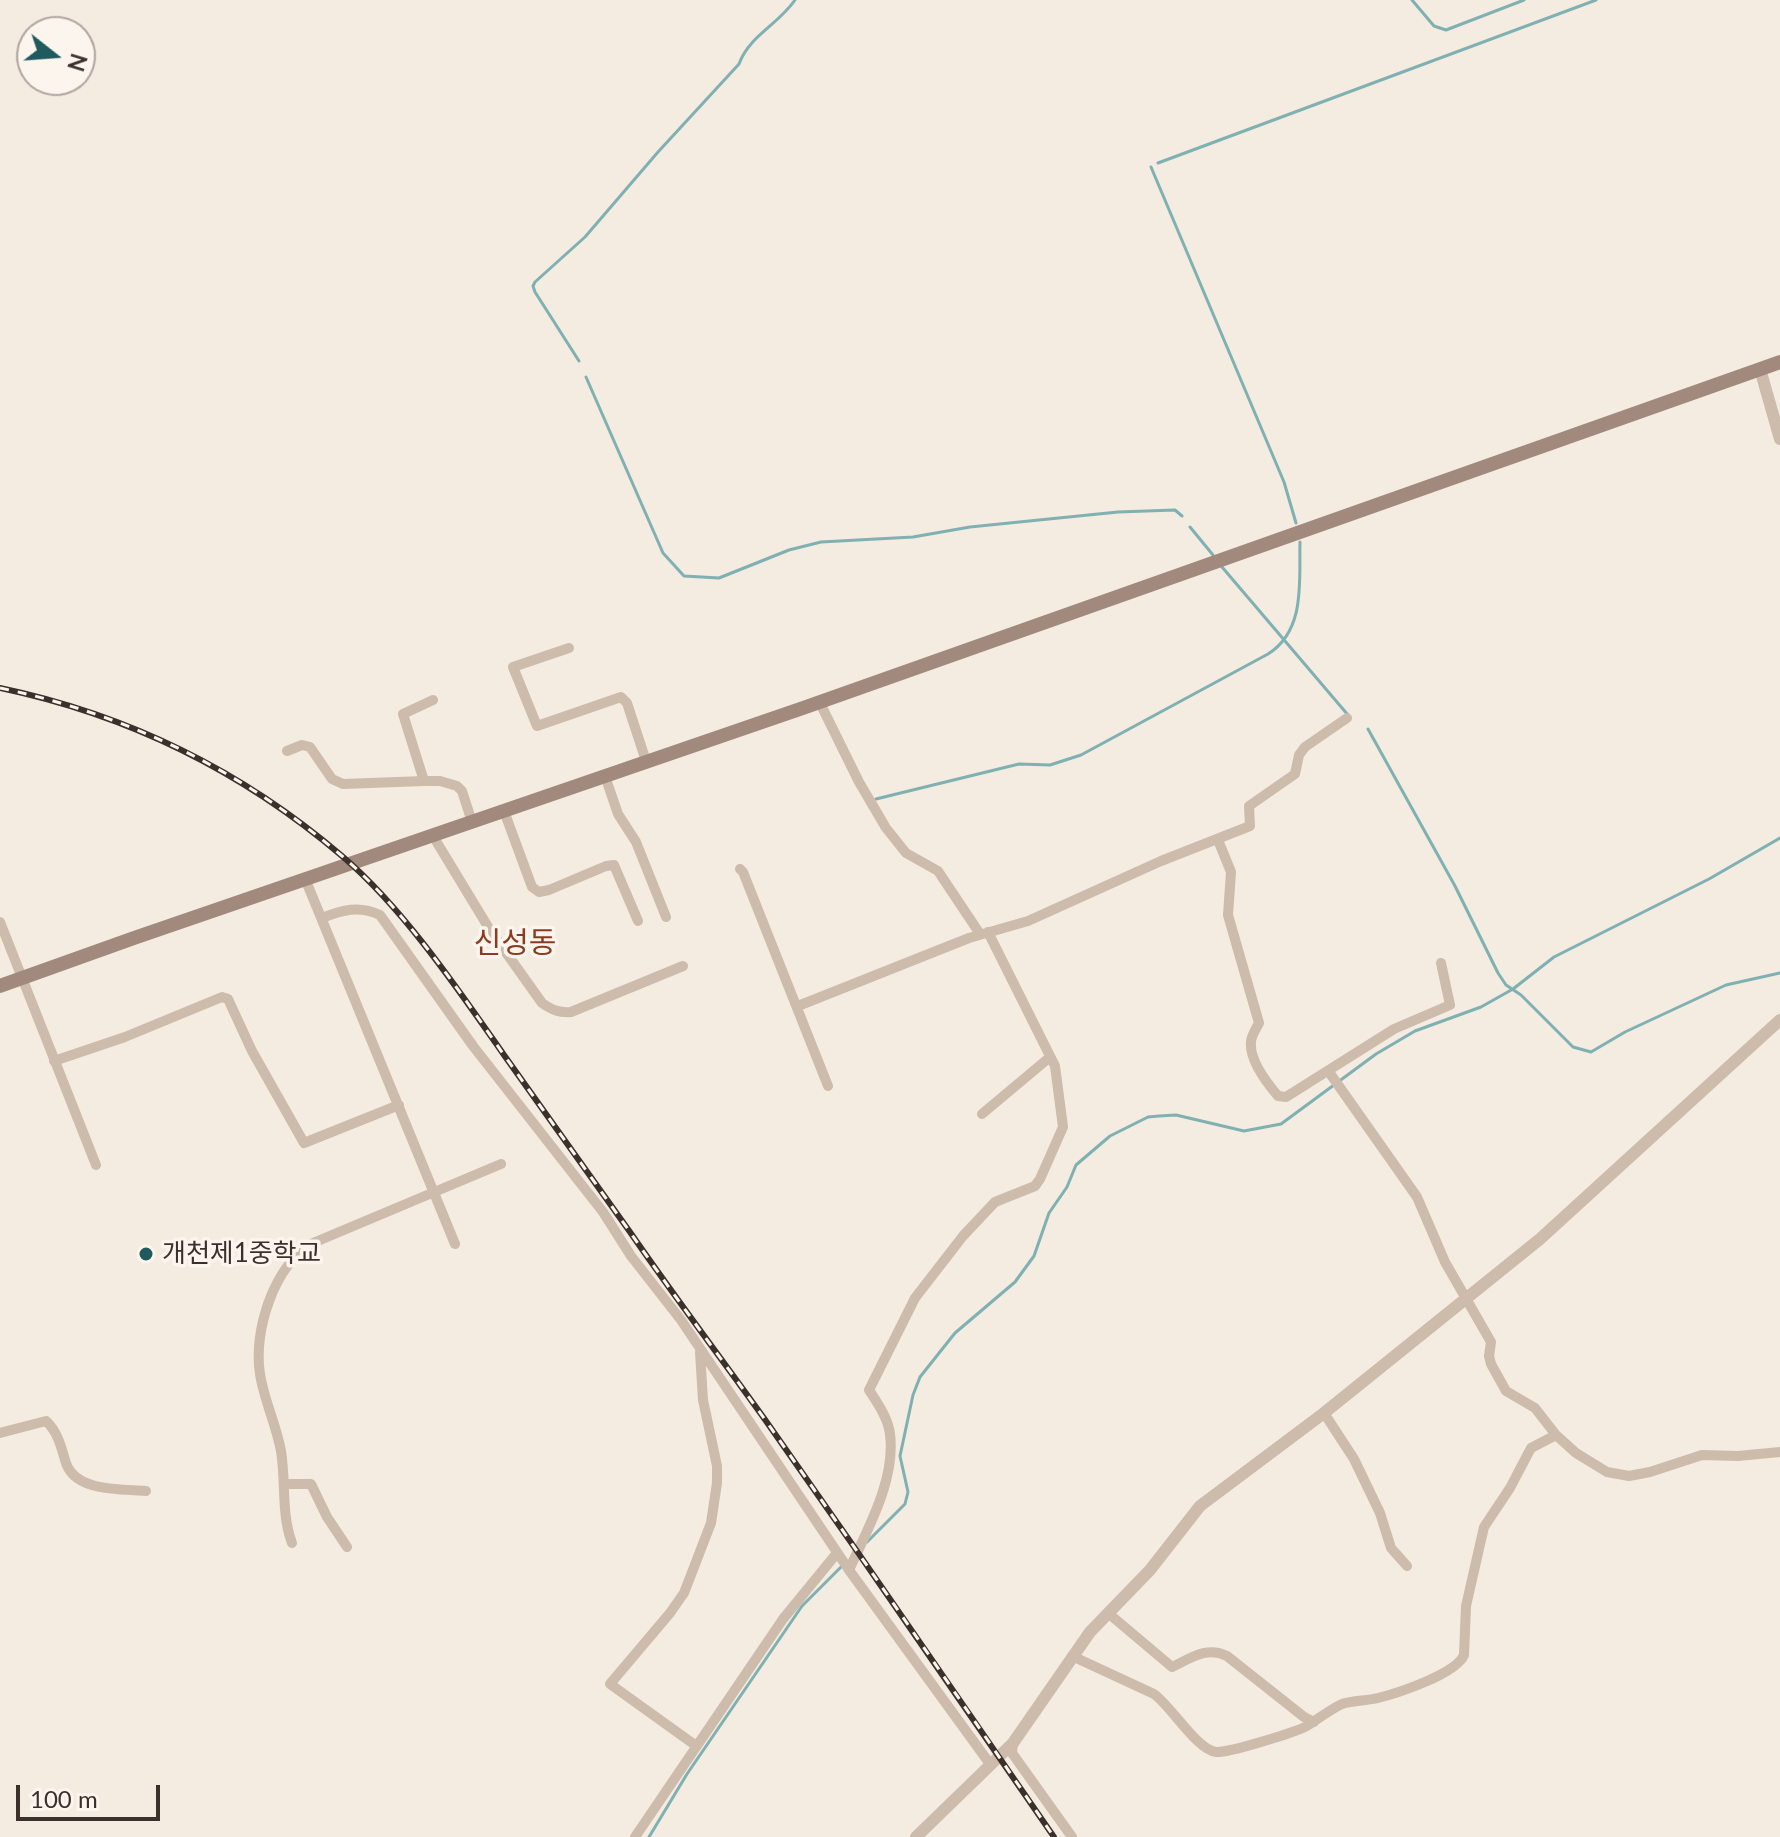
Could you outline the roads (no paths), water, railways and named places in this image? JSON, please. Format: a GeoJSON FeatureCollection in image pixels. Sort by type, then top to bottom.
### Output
{"type":"FeatureCollection","features":[{"type":"Feature","properties":{"kind":"main road"},"geometry":{"type":"LineString","coordinates":[[0,986],[1780,362]]}},
{"type":"Feature","properties":{"kind":"street"},"geometry":{"type":"LineString","coordinates":[[1760,369],[1780,439]]}},
{"type":"Feature","properties":{"kind":"street"},"geometry":{"type":"LineString","coordinates":[[569,648],[513,667],[537,726],[621,697],[627,703],[646,761]]}},
{"type":"Feature","properties":{"kind":"street"},"geometry":{"type":"LineString","coordinates":[[424,781],[403,714],[433,700]]}},
{"type":"Feature","properties":{"kind":"street"},"geometry":{"type":"LineString","coordinates":[[819,701],[859,782],[886,828],[906,853],[938,871],[984,933],[1055,1066],[1063,1127],[1035,1186],[995,1202],[963,1236],[915,1298],[869,1390],[886,1419],[891,1449],[879,1500],[849,1570]]}},
{"type":"Feature","properties":{"kind":"street"},"geometry":{"type":"LineString","coordinates":[[798,1006],[984,933],[1028,921],[1161,861],[1250,826],[1249,806],[1295,774],[1299,755],[1305,747],[1347,718]]}},
{"type":"Feature","properties":{"kind":"street"},"geometry":{"type":"LineString","coordinates":[[287,751],[306,745],[310,747],[332,779],[343,784],[424,781],[457,786],[462,791],[472,822]]}},
{"type":"Feature","properties":{"kind":"street"},"geometry":{"type":"LineString","coordinates":[[605,776],[618,814],[636,842],[666,917]]}},
{"type":"Feature","properties":{"kind":"street"},"geometry":{"type":"LineString","coordinates":[[504,811],[532,887],[539,892],[549,890],[614,865],[638,921]]}},
{"type":"Feature","properties":{"kind":"street"},"geometry":{"type":"LineString","coordinates":[[433,836],[490,930],[542,1003],[550,1008],[571,1012],[683,966]]}},
{"type":"Feature","properties":{"kind":"street"},"geometry":{"type":"LineString","coordinates":[[1218,840],[1231,872],[1228,915],[1259,1023],[1251,1039],[1254,1057],[1271,1088],[1281,1097],[1329,1072],[1394,1029],[1450,1005],[1441,963]]}},
{"type":"Feature","properties":{"kind":"street"},"geometry":{"type":"LineString","coordinates":[[740,869],[828,1086]]}},
{"type":"Feature","properties":{"kind":"street"},"geometry":{"type":"LineString","coordinates":[[306,881],[455,1244]]}},
{"type":"Feature","properties":{"kind":"street"},"geometry":{"type":"LineString","coordinates":[[322,918],[358,908],[380,915],[473,1046],[603,1212],[631,1256],[681,1320],[837,1553],[990,1764]]}},
{"type":"Feature","properties":{"kind":"street"},"geometry":{"type":"LineString","coordinates":[[0,922],[96,1165]]}},
{"type":"Feature","properties":{"kind":"street"},"geometry":{"type":"LineString","coordinates":[[54,1061],[125,1037],[222,997],[228,999],[252,1051],[304,1143],[399,1105]]}},
{"type":"Feature","properties":{"kind":"street"},"geometry":{"type":"LineString","coordinates":[[916,1837],[1013,1743],[1072,1656],[1150,1570],[1200,1506],[1324,1413],[1540,1239],[1780,1020]]}},
{"type":"Feature","properties":{"kind":"street"},"geometry":{"type":"LineString","coordinates":[[982,1114],[1050,1057]]}},
{"type":"Feature","properties":{"kind":"street"},"geometry":{"type":"LineString","coordinates":[[1329,1072],[1417,1197],[1445,1262],[1491,1342],[1489,1356],[1501,1385],[1514,1397],[1535,1408],[1556,1435],[1576,1453],[1607,1472],[1629,1476],[1702,1455],[1780,1452]]}},
{"type":"Feature","properties":{"kind":"street"},"geometry":{"type":"LineString","coordinates":[[292,1543],[278,1439],[259,1371],[266,1311],[279,1277],[301,1250],[313,1243],[501,1164]]}},
{"type":"Feature","properties":{"kind":"street"},"geometry":{"type":"LineString","coordinates":[[695,1745],[610,1684],[684,1593],[711,1523],[717,1466],[703,1400],[700,1350]]}},
{"type":"Feature","properties":{"kind":"street"},"geometry":{"type":"LineString","coordinates":[[1324,1413],[1354,1459],[1380,1513],[1391,1548],[1407,1566]]}},
{"type":"Feature","properties":{"kind":"street"},"geometry":{"type":"LineString","coordinates":[[0,1433],[46,1421],[60,1443],[69,1473],[77,1479],[92,1485],[146,1491]]}},
{"type":"Feature","properties":{"kind":"street"},"geometry":{"type":"LineString","coordinates":[[1072,1656],[1163,1701],[1212,1751],[1225,1751],[1286,1734],[1314,1722],[1342,1704],[1390,1694],[1445,1672],[1461,1662],[1464,1655],[1466,1606],[1484,1527],[1510,1488],[1531,1448],[1556,1435]]}},
{"type":"Feature","properties":{"kind":"street"},"geometry":{"type":"LineString","coordinates":[[284,1484],[311,1484],[327,1517],[347,1547]]}},
{"type":"Feature","properties":{"kind":"street"},"geometry":{"type":"LineString","coordinates":[[635,1837],[783,1619],[837,1553]]}},
{"type":"Feature","properties":{"kind":"street"},"geometry":{"type":"LineString","coordinates":[[1108,1613],[1172,1667],[1200,1653],[1219,1652],[1314,1722]]}},
{"type":"Feature","properties":{"kind":"street"},"geometry":{"type":"LineString","coordinates":[[1013,1743],[1012,1753],[1072,1837]]}},
{"type":"Feature","properties":{"kind":"waterway"},"geometry":{"type":"LineString","coordinates":[[579,361],[535,292],[535,282],[585,237],[739,64],[757,38],[795,0]]}},
{"type":"Feature","properties":{"kind":"waterway"},"geometry":{"type":"LineString","coordinates":[[1412,0],[1434,26],[1446,30],[1524,0]]}},
{"type":"Feature","properties":{"kind":"waterway"},"geometry":{"type":"LineString","coordinates":[[1158,163],[1596,0]]}},
{"type":"Feature","properties":{"kind":"waterway"},"geometry":{"type":"LineString","coordinates":[[1151,167],[1284,482],[1296,523]]}},
{"type":"Feature","properties":{"kind":"waterway"},"geometry":{"type":"LineString","coordinates":[[586,377],[663,553],[684,576],[719,578],[789,550],[821,542],[913,537],[970,527],[1118,512],[1175,510],[1182,516]]}},
{"type":"Feature","properties":{"kind":"waterway"},"geometry":{"type":"LineString","coordinates":[[1190,527],[1213,555]]}},
{"type":"Feature","properties":{"kind":"waterway"},"geometry":{"type":"LineString","coordinates":[[876,799],[1019,764],[1050,765],[1081,755],[1268,654],[1280,644],[1295,618],[1300,542]]}},
{"type":"Feature","properties":{"kind":"waterway"},"geometry":{"type":"LineString","coordinates":[[1222,567],[1348,715]]}},
{"type":"Feature","properties":{"kind":"waterway"},"geometry":{"type":"LineString","coordinates":[[1368,729],[1455,886],[1498,973],[1506,985],[1521,995],[1573,1047],[1591,1052],[1625,1032],[1726,985],[1780,973]]}},
{"type":"Feature","properties":{"kind":"waterway"},"geometry":{"type":"LineString","coordinates":[[867,1542],[905,1504],[908,1492],[900,1456],[920,1377],[955,1333],[1015,1282],[1034,1256],[1049,1213],[1067,1187],[1076,1165],[1110,1136],[1148,1117],[1159,1116],[1176,1115],[1244,1131],[1281,1124],[1376,1054],[1415,1031],[1481,1007],[1513,989],[1554,957],[1709,879],[1780,838]]}},
{"type":"Feature","properties":{"kind":"waterway"},"geometry":{"type":"LineString","coordinates":[[649,1837],[687,1774],[802,1606],[844,1564]]}},
{"type":"Feature","properties":{"kind":"railway"},"geometry":{"type":"LineString","coordinates":[[0,688],[48,699],[138,730],[223,772],[304,825],[342,856],[387,900],[449,977],[766,1421],[1054,1837]]}},
{"type":"Feature","properties":{"kind":"place","name":"개천제1중학교"},"geometry":{"type":"Point","coordinates":[146,1254]}},
{"type":"Feature","properties":{"kind":"district","name":"신성동"},"geometry":{"type":"Point","coordinates":[515,943]}}]}
